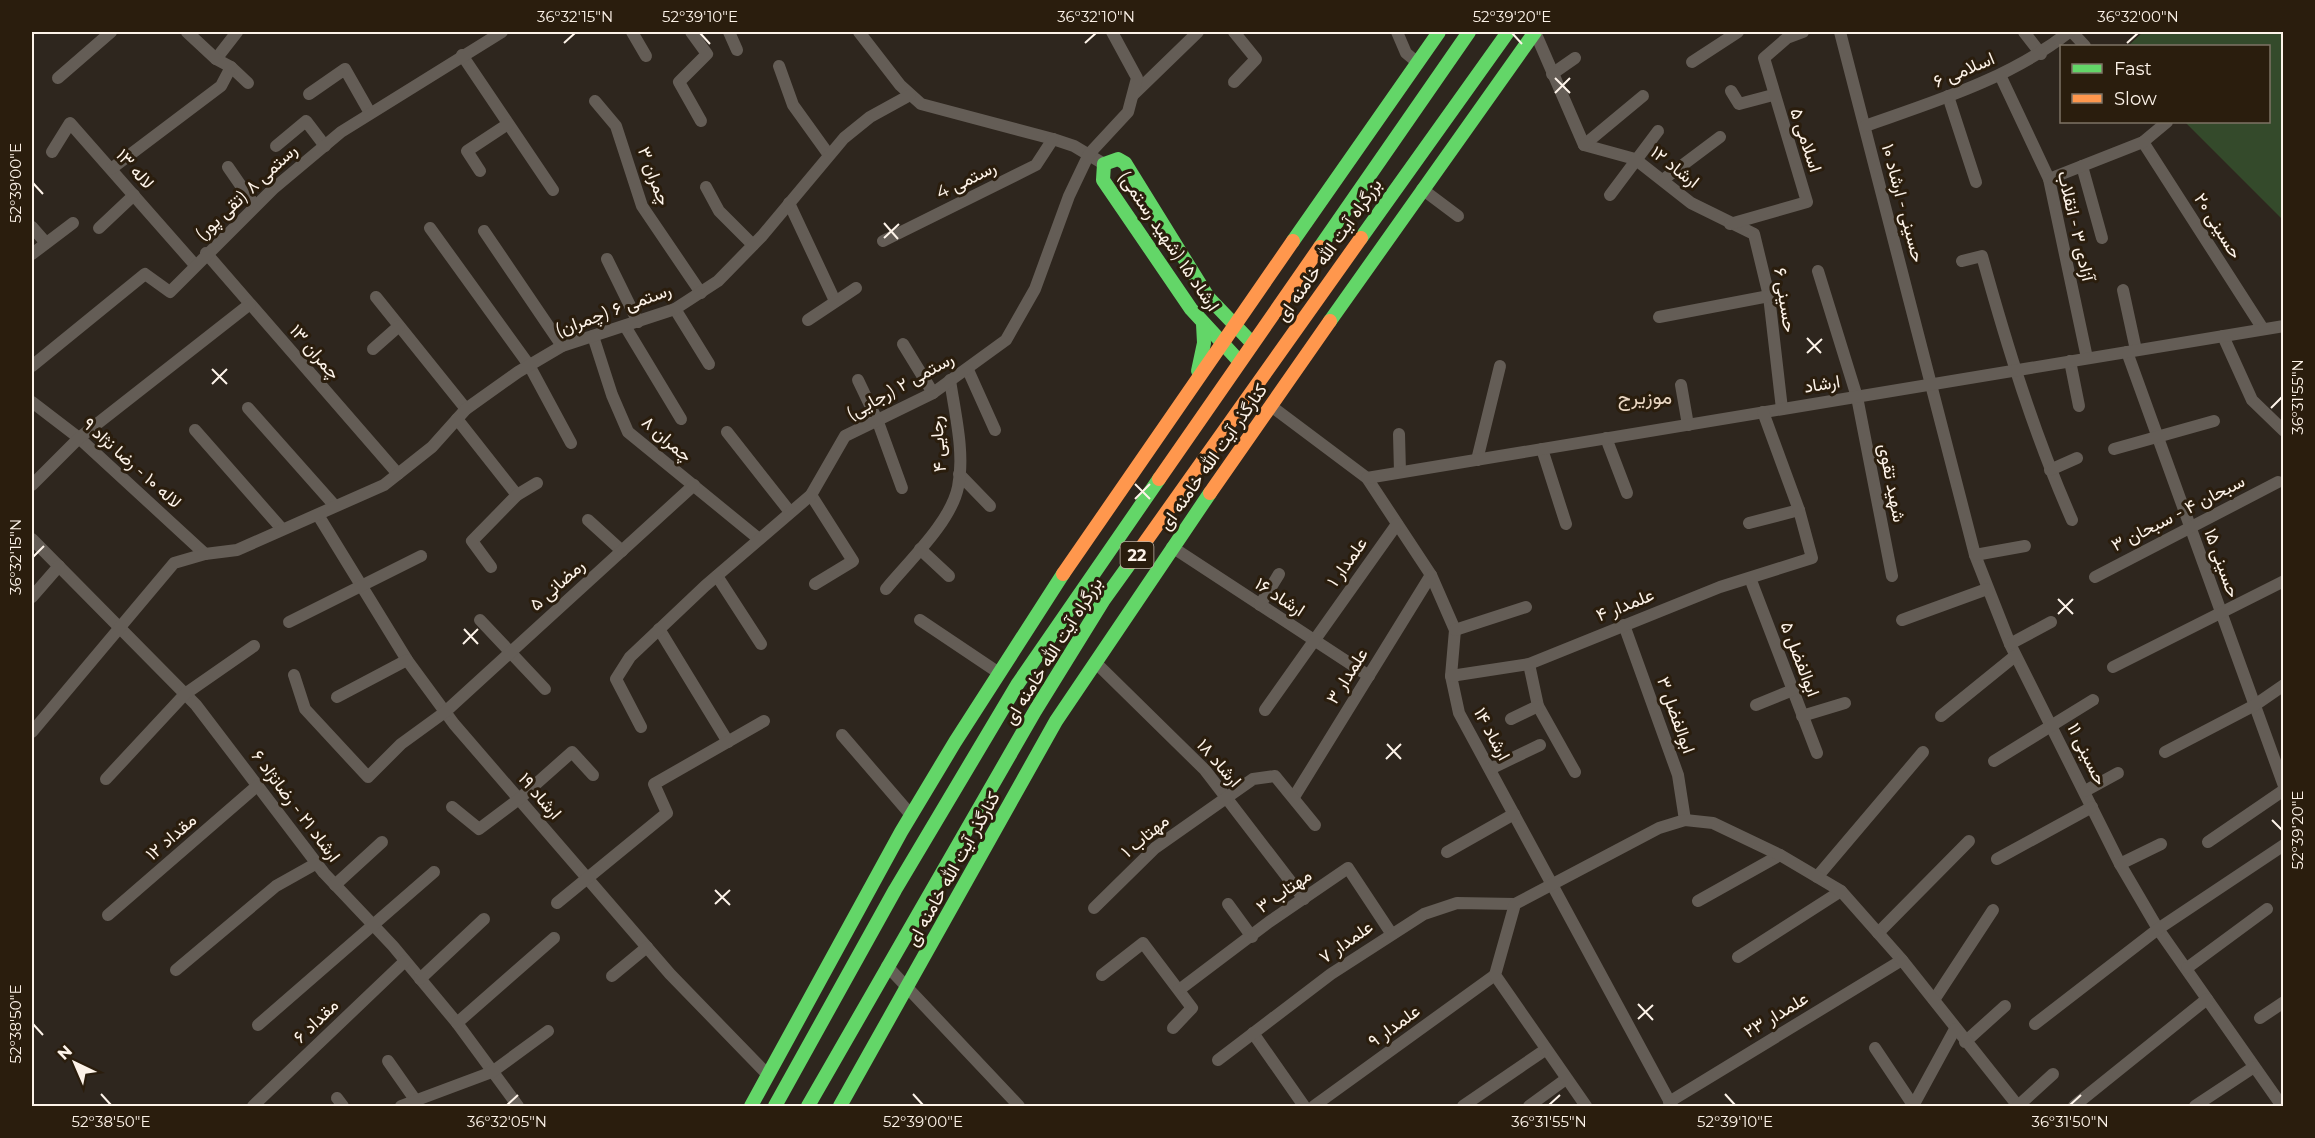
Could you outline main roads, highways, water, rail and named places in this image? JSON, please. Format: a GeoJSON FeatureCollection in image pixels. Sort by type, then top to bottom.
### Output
{"type":"FeatureCollection","features":[{"type":"Feature","properties":{"kind":"main road"},"geometry":{"type":"LineString","coordinates":[[751,1107],[810,993],[910,815],[1041,606],[1135,464],[1222,344],[1439,32]]}},
{"type":"Feature","properties":{"kind":"main road","name":"بزرگراه آیت الله خامنه ای"},"geometry":{"type":"LineString","coordinates":[[775,1107],[896,890],[978,750],[1061,618],[1469,32]]}},
{"type":"Feature","properties":{"kind":"main road","name":"بزرگراه آیت الله خامنه ای"},"geometry":{"type":"LineString","coordinates":[[808,1107],[1035,711],[1103,602],[1508,32]]}},
{"type":"Feature","properties":{"kind":"main road","name":"کنارگذر آیت الله خامنه ای"},"geometry":{"type":"LineString","coordinates":[[840,1107],[908,988],[974,863],[1056,721],[1172,547],[1393,230],[1535,32]]}},
{"type":"Feature","properties":{"kind":"main road"},"geometry":{"type":"LineString","coordinates":[[1360,145],[1380,158]]}},
{"type":"Feature","properties":{"kind":"main road","name":"ارشاد ۱۵ (شهید رستمی)"},"geometry":{"type":"LineString","coordinates":[[1239,361],[1191,309],[1103,180],[1104,164],[1118,159],[1125,164],[1212,302],[1252,343]]}},
{"type":"Feature","properties":{"kind":"main road"},"geometry":{"type":"LineString","coordinates":[[1374,218],[1393,230]]}},
{"type":"Feature","properties":{"kind":"main road"},"geometry":{"type":"LineString","coordinates":[[1191,309],[1203,311],[1212,302],[1236,305],[1260,288]]}},
{"type":"Feature","properties":{"kind":"main road"},"geometry":{"type":"LineString","coordinates":[[1195,382],[1204,343],[1203,324]]}},
{"type":"Feature","properties":{"kind":"main road"},"geometry":{"type":"LineString","coordinates":[[1126,570],[1148,584]]}},
{"type":"Feature","properties":{"kind":"main road"},"geometry":{"type":"LineString","coordinates":[[1103,602],[1125,617]]}},
{"type":"Feature","properties":{"kind":"main road"},"geometry":{"type":"LineString","coordinates":[[1041,606],[1061,618]]}},
{"type":"Feature","properties":{"kind":"main road"},"geometry":{"type":"LineString","coordinates":[[1035,711],[1056,721]]}},
{"type":"Feature","properties":{"kind":"main road"},"geometry":{"type":"LineString","coordinates":[[956,740],[978,750]]}},
{"type":"Feature","properties":{"kind":"main road"},"geometry":{"type":"LineString","coordinates":[[873,881],[896,890]]}},
{"type":"Feature","properties":{"kind":"main road"},"geometry":{"type":"LineString","coordinates":[[810,993],[830,1008]]}},
{"type":"Feature","properties":{"kind":"district","name":"موزیرج"},"geometry":{"type":"Point","coordinates":[1645,397]}}]}
